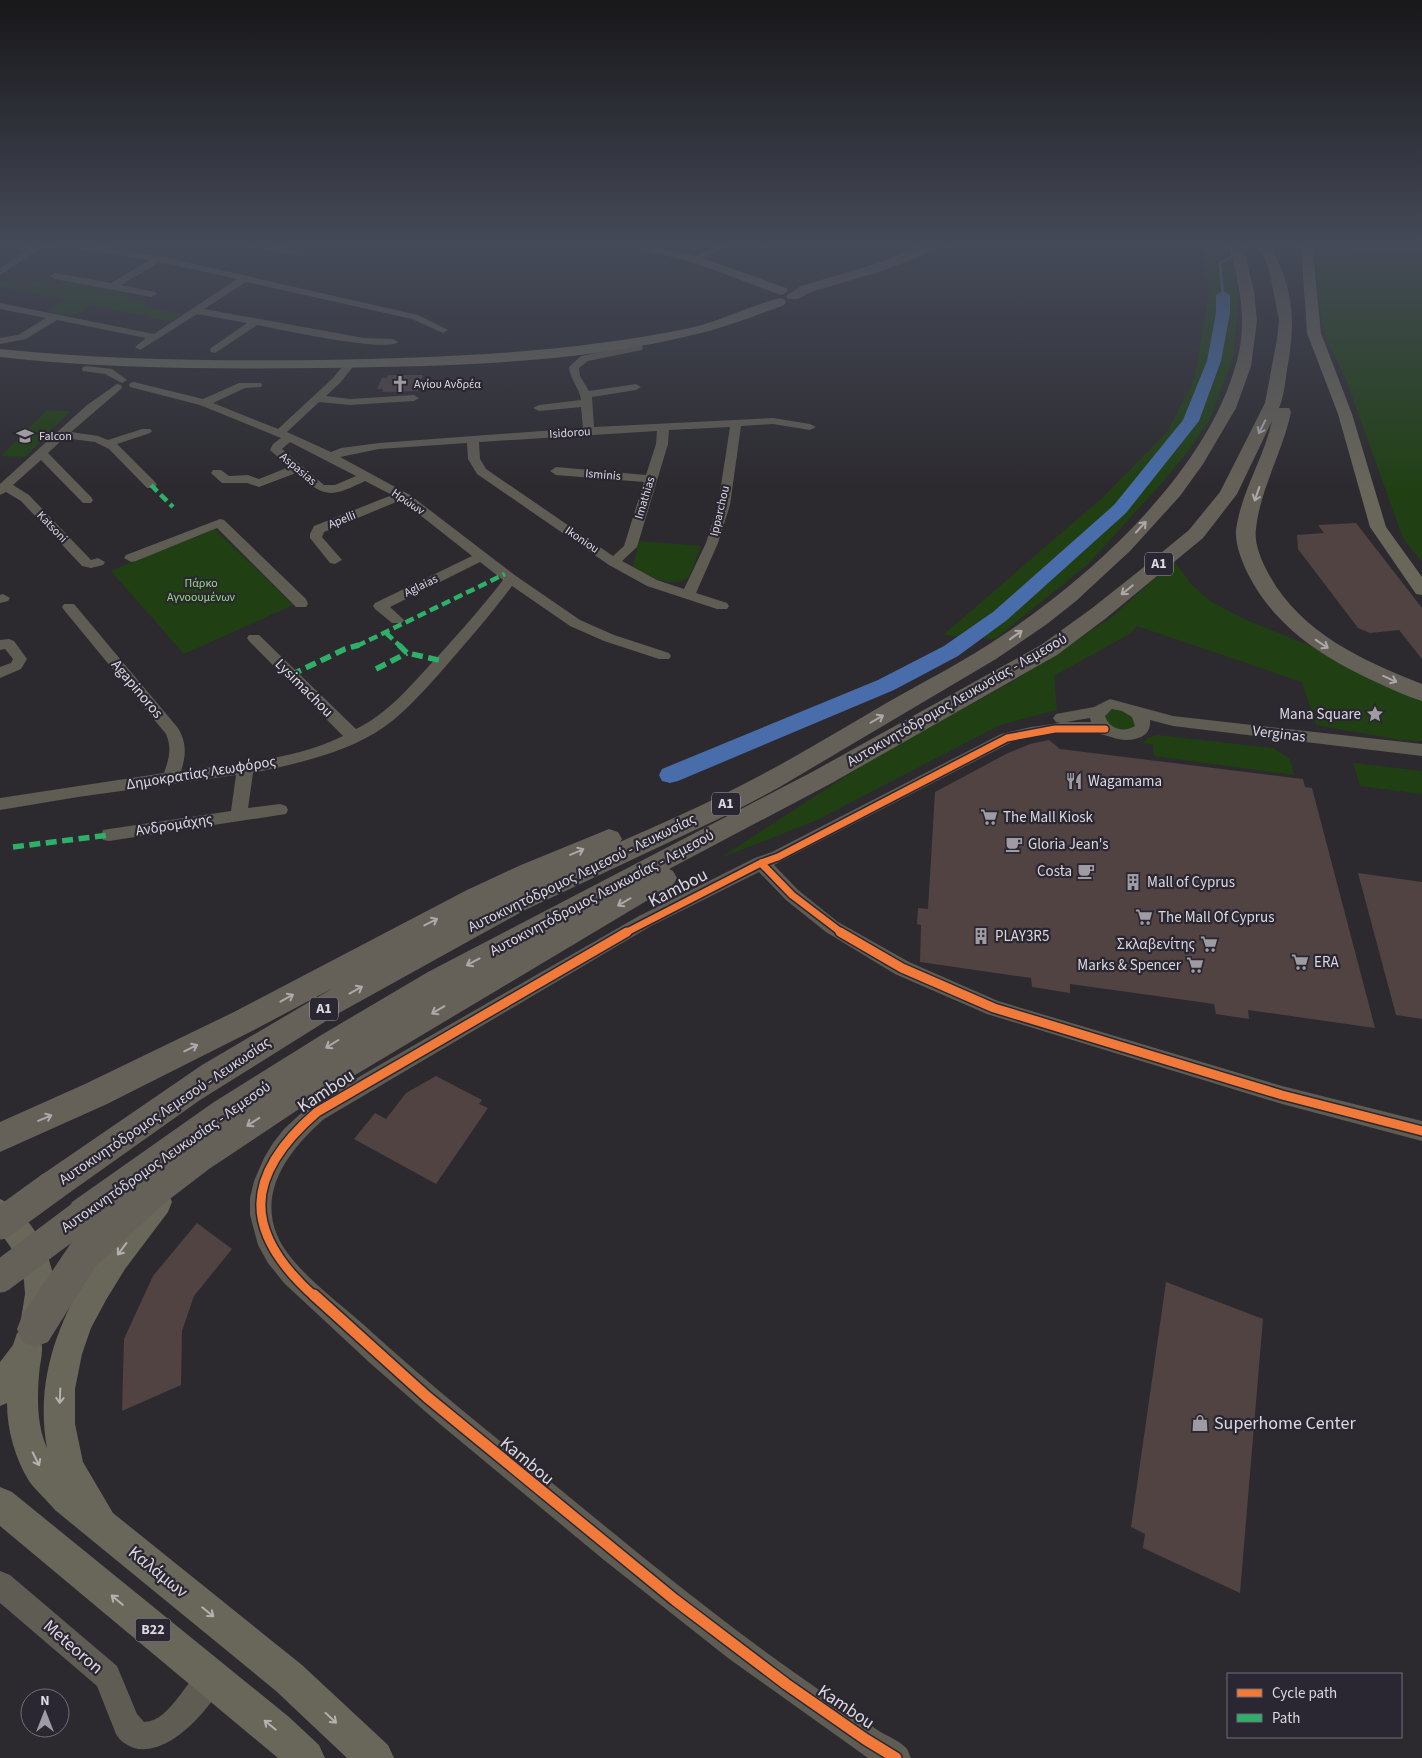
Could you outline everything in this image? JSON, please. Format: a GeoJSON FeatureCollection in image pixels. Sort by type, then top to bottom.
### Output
{"type":"FeatureCollection","features":[{"type":"Feature","properties":{"kind":"highway","name":"Αυτοκινητόδρομος Λεμεσού - Λευκωσίας"},"geometry":{"type":"LineString","coordinates":[[0,1224],[235,1061],[333,1003],[489,916],[612,856],[720,807],[835,744],[1014,637],[1054,607],[1116,555],[1200,457],[1228,409],[1238,386],[1250,325]]}},
{"type":"Feature","properties":{"kind":"highway","name":"Αυτοκινητόδρομος Λευκωσίας - Λεμεσού"},"geometry":{"type":"LineString","coordinates":[[0,1276],[225,1112],[438,980],[821,778],[1049,650],[1098,614],[1196,534],[1228,494],[1273,403],[1278,382],[1286,325]]}},
{"type":"Feature","properties":{"kind":"highway"},"geometry":{"type":"LineString","coordinates":[[1278,382],[1284,407],[1281,422],[1246,525],[1247,546],[1256,572],[1276,604],[1288,618],[1307,633],[1347,658],[1422,693]]}},
{"type":"Feature","properties":{"kind":"highway"},"geometry":{"type":"LineString","coordinates":[[0,1137],[104,1090],[244,1022],[398,939],[530,872],[719,796],[835,744]]}},
{"type":"Feature","properties":{"kind":"highway"},"geometry":{"type":"LineString","coordinates":[[32,1336],[83,1255],[150,1194],[198,1158],[294,1095],[741,832],[821,778]]}},
{"type":"Feature","properties":{"kind":"main road"},"geometry":{"type":"LineString","coordinates":[[650,339],[695,325]]}},
{"type":"Feature","properties":{"kind":"main road"},"geometry":{"type":"LineString","coordinates":[[0,353],[143,365],[379,364],[515,358],[572,352],[650,339],[714,325]]}},
{"type":"Feature","properties":{"kind":"main road"},"geometry":{"type":"LineString","coordinates":[[1313,325],[1314,334],[1345,414],[1378,527],[1422,590]]}},
{"type":"Feature","properties":{"kind":"main road"},"geometry":{"type":"LineString","coordinates":[[1325,362],[1334,374],[1358,431],[1385,520],[1396,542],[1422,580]]}},
{"type":"Feature","properties":{"kind":"main road"},"geometry":{"type":"LineString","coordinates":[[317,364],[333,369],[338,378],[363,367],[379,364]]}},
{"type":"Feature","properties":{"kind":"main road"},"geometry":{"type":"LineString","coordinates":[[102,1526],[66,1461],[59,1418],[64,1360],[77,1323],[101,1278],[157,1203],[198,1158]]}},
{"type":"Feature","properties":{"kind":"main road","name":"Καλάμων"},"geometry":{"type":"LineString","coordinates":[[0,1213],[29,1249],[40,1290],[32,1336],[22,1376],[21,1396],[29,1446],[41,1469],[67,1498],[289,1678],[375,1758]]}},
{"type":"Feature","properties":{"kind":"main road"},"geometry":{"type":"LineString","coordinates":[[0,1390],[32,1336]]}},
{"type":"Feature","properties":{"kind":"main road","name":"B22"},"geometry":{"type":"LineString","coordinates":[[0,1504],[276,1730],[306,1758]]}},
{"type":"Feature","properties":{"kind":"street"},"geometry":{"type":"LineString","coordinates":[[0,341],[9,342],[17,340],[42,325]]}},
{"type":"Feature","properties":{"kind":"street"},"geometry":{"type":"LineString","coordinates":[[95,325],[155,337]]}},
{"type":"Feature","properties":{"kind":"street"},"geometry":{"type":"LineString","coordinates":[[140,347],[173,325]]}},
{"type":"Feature","properties":{"kind":"street"},"geometry":{"type":"LineString","coordinates":[[215,350],[250,325]]}},
{"type":"Feature","properties":{"kind":"street"},"geometry":{"type":"LineString","coordinates":[[278,325],[364,341],[393,342]]}},
{"type":"Feature","properties":{"kind":"street"},"geometry":{"type":"LineString","coordinates":[[432,325],[443,330]]}},
{"type":"Feature","properties":{"kind":"street"},"geometry":{"type":"LineString","coordinates":[[589,431],[586,399],[575,376],[574,367],[578,362],[597,354],[638,348]]}},
{"type":"Feature","properties":{"kind":"street"},"geometry":{"type":"LineString","coordinates":[[285,435],[350,364]]}},
{"type":"Feature","properties":{"kind":"street"},"geometry":{"type":"LineString","coordinates":[[3,489],[119,383],[108,371],[87,368]]}},
{"type":"Feature","properties":{"kind":"street","name":"Ηρώων"},"geometry":{"type":"LineString","coordinates":[[119,383],[134,379],[136,382],[134,385],[204,403],[285,435],[331,457],[401,496],[511,579],[575,623],[609,638],[664,656]]}},
{"type":"Feature","properties":{"kind":"street"},"geometry":{"type":"LineString","coordinates":[[204,403],[243,385],[257,385]]}},
{"type":"Feature","properties":{"kind":"street"},"geometry":{"type":"LineString","coordinates":[[539,408],[636,387]]}},
{"type":"Feature","properties":{"kind":"street"},"geometry":{"type":"LineString","coordinates":[[318,399],[350,402],[414,398]]}},
{"type":"Feature","properties":{"kind":"street","name":"Isidorou"},"geometry":{"type":"LineString","coordinates":[[331,457],[341,452],[360,448],[589,431],[736,424],[773,420],[810,427]]}},
{"type":"Feature","properties":{"kind":"street","name":"Ipparchou"},"geometry":{"type":"LineString","coordinates":[[689,594],[712,543],[724,505],[736,424]]}},
{"type":"Feature","properties":{"kind":"street","name":"Imathias"},"geometry":{"type":"LineString","coordinates":[[614,562],[630,547],[662,444],[663,428]]}},
{"type":"Feature","properties":{"kind":"street"},"geometry":{"type":"LineString","coordinates":[[108,444],[146,431]]}},
{"type":"Feature","properties":{"kind":"street"},"geometry":{"type":"LineString","coordinates":[[62,434],[98,439],[108,444],[151,485]]}},
{"type":"Feature","properties":{"kind":"street","name":"Aspasias"},"geometry":{"type":"LineString","coordinates":[[285,435],[276,450],[320,488],[326,490],[334,489],[365,476]]}},
{"type":"Feature","properties":{"kind":"street","name":"Ikoniou"},"geometry":{"type":"LineString","coordinates":[[473,440],[474,459],[481,471],[614,562],[652,583],[722,606]]}},
{"type":"Feature","properties":{"kind":"street"},"geometry":{"type":"LineString","coordinates":[[41,453],[87,500]]}},
{"type":"Feature","properties":{"kind":"street"},"geometry":{"type":"LineString","coordinates":[[218,473],[226,480],[248,478],[255,483],[259,483],[298,468]]}},
{"type":"Feature","properties":{"kind":"street","name":"Isminis"},"geometry":{"type":"LineString","coordinates":[[556,471],[651,479]]}},
{"type":"Feature","properties":{"kind":"street","name":"Katsoni"},"geometry":{"type":"LineString","coordinates":[[3,489],[25,498],[87,563],[98,562]]}},
{"type":"Feature","properties":{"kind":"street","name":"Apelli"},"geometry":{"type":"LineString","coordinates":[[335,560],[316,538],[319,529],[401,496]]}},
{"type":"Feature","properties":{"kind":"street"},"geometry":{"type":"LineString","coordinates":[[132,558],[220,523],[301,604]]}},
{"type":"Feature","properties":{"kind":"street","name":"Aglaias"},"geometry":{"type":"LineString","coordinates":[[397,620],[380,606],[482,556]]}},
{"type":"Feature","properties":{"kind":"street","name":"Δημοκρατίας Λεωφόρος"},"geometry":{"type":"LineString","coordinates":[[0,804],[61,793],[245,769],[323,750],[354,737],[393,713],[408,700],[478,623],[511,579]]}},
{"type":"Feature","properties":{"kind":"street","name":"Agapinoros"},"geometry":{"type":"LineString","coordinates":[[69,608],[173,732],[179,745],[170,778]]}},
{"type":"Feature","properties":{"kind":"street","name":"Lysimachou"},"geometry":{"type":"LineString","coordinates":[[254,638],[354,737]]}},
{"type":"Feature","properties":{"kind":"street"},"geometry":{"type":"LineString","coordinates":[[0,645],[8,644],[20,659],[16,666],[0,673]]}},
{"type":"Feature","properties":{"kind":"street"},"geometry":{"type":"LineString","coordinates":[[1110,704],[1129,707],[1142,718],[1142,729],[1132,735],[1116,734],[1104,729],[1099,723],[1098,712],[1102,707],[1110,704]]}},
{"type":"Feature","properties":{"kind":"street","name":"Kambou"},"geometry":{"type":"LineString","coordinates":[[761,863],[777,850],[993,739],[1020,727],[1098,712]]}},
{"type":"Feature","properties":{"kind":"street","name":"Verginas"},"geometry":{"type":"LineString","coordinates":[[1137,712],[1173,720],[1422,750]]}},
{"type":"Feature","properties":{"kind":"street","name":"Kambou"},"geometry":{"type":"LineString","coordinates":[[896,1758],[766,1671],[560,1508],[380,1357],[282,1264],[271,1248],[264,1231],[262,1198],[270,1166],[291,1135],[317,1112],[645,921],[761,863],[778,857],[1007,738],[1067,727],[1104,729]]}},
{"type":"Feature","properties":{"kind":"street","name":"Verginas"},"geometry":{"type":"LineString","coordinates":[[1142,729],[1162,728],[1422,759]]}},
{"type":"Feature","properties":{"kind":"street"},"geometry":{"type":"LineString","coordinates":[[239,815],[245,769]]}},
{"type":"Feature","properties":{"kind":"street","name":"Ανδρομάχης"},"geometry":{"type":"LineString","coordinates":[[108,835],[280,810]]}},
{"type":"Feature","properties":{"kind":"street"},"geometry":{"type":"LineString","coordinates":[[761,863],[792,895],[832,927],[902,968],[994,1008],[1282,1095],[1422,1131]]}},
{"type":"Feature","properties":{"kind":"street","name":"Meteoron"},"geometry":{"type":"LineString","coordinates":[[0,1585],[107,1676],[131,1730],[143,1740],[152,1740],[169,1732],[177,1725],[211,1678]]}},
{"type":"Feature","properties":{"kind":"green space"},"geometry":{"type":"Polygon","coordinates":[[[1204,325],[1236,325],[1233,358],[1209,421],[1189,450],[1160,485],[1088,564],[995,639],[943,635],[1102,498],[1167,432],[1194,380],[1204,325]]]}},
{"type":"Feature","properties":{"kind":"green space"},"geometry":{"type":"Polygon","coordinates":[[[1422,325],[1422,562],[1403,538],[1345,377],[1328,343],[1322,326],[1422,325]]]}},
{"type":"Feature","properties":{"kind":"green space"},"geometry":{"type":"Polygon","coordinates":[[[47,410],[70,411],[25,457],[1,456],[47,410]]]}},
{"type":"Feature","properties":{"kind":"green space","name":"Πάρκο Αγνοουμένων"},"geometry":{"type":"Polygon","coordinates":[[[215,529],[293,605],[184,654],[111,571],[215,529]]]}},
{"type":"Feature","properties":{"kind":"green space"},"geometry":{"type":"Polygon","coordinates":[[[639,541],[701,546],[689,577],[676,582],[669,582],[649,575],[633,566],[639,541]]]}},
{"type":"Feature","properties":{"kind":"green space"},"geometry":{"type":"Polygon","coordinates":[[[1174,561],[1191,584],[1210,601],[1244,619],[1335,656],[1422,697],[1422,741],[1401,740],[1316,725],[1302,682],[1137,626],[1131,633],[1054,676],[1057,710],[1000,725],[815,821],[720,858],[877,756],[1012,682],[1057,654],[1113,616],[1174,561]]]}},
{"type":"Feature","properties":{"kind":"green space"},"geometry":{"type":"Polygon","coordinates":[[[1114,709],[1121,709],[1132,714],[1137,727],[1122,730],[1111,726],[1105,718],[1106,714],[1114,709]]]}},
{"type":"Feature","properties":{"kind":"green space"},"geometry":{"type":"Polygon","coordinates":[[[1157,735],[1273,748],[1290,759],[1294,775],[1154,756],[1153,744],[1142,743],[1148,738],[1157,735]]]}},
{"type":"Feature","properties":{"kind":"green space"},"geometry":{"type":"Polygon","coordinates":[[[1353,763],[1422,771],[1422,794],[1360,786],[1353,763]]]}},
{"type":"Feature","properties":{"kind":"building","name":"Αγίου Ανδρέα"},"geometry":{"type":"Polygon","coordinates":[[[388,375],[423,375],[418,391],[382,392],[383,389],[377,389],[382,378],[387,378],[388,375]]]}},
{"type":"Feature","properties":{"kind":"building"},"geometry":{"type":"Polygon","coordinates":[[[1356,523],[1422,608],[1422,659],[1399,630],[1370,633],[1358,628],[1298,549],[1297,535],[1324,533],[1318,525],[1356,523]]]}},
{"type":"Feature","properties":{"kind":"building","name":"Mall of Cyprus"},"geometry":{"type":"Polygon","coordinates":[[[1049,740],[1060,749],[1303,779],[1305,787],[1312,788],[1375,1028],[1248,1010],[1249,1019],[1216,1014],[1214,1004],[1070,984],[1070,993],[1032,987],[1031,978],[920,962],[921,925],[917,924],[918,908],[928,909],[935,792],[1008,753],[1030,744],[1049,740]]]}},
{"type":"Feature","properties":{"kind":"building"},"geometry":{"type":"Polygon","coordinates":[[[1358,873],[1422,882],[1422,1019],[1396,1015],[1358,873]]]}},
{"type":"Feature","properties":{"kind":"building"},"geometry":{"type":"Polygon","coordinates":[[[436,1076],[482,1100],[479,1104],[488,1108],[436,1184],[354,1139],[375,1113],[386,1119],[406,1093],[436,1076]]]}},
{"type":"Feature","properties":{"kind":"building"},"geometry":{"type":"Polygon","coordinates":[[[197,1223],[232,1249],[194,1296],[182,1331],[181,1385],[122,1411],[124,1339],[153,1276],[197,1223]]]}},
{"type":"Feature","properties":{"kind":"building","name":"Superhome Center"},"geometry":{"type":"Polygon","coordinates":[[[1166,1282],[1263,1319],[1240,1593],[1143,1548],[1145,1534],[1131,1527],[1166,1282]]]}},
{"type":"Feature","properties":{"kind":"waterway"},"geometry":{"type":"LineString","coordinates":[[670,775],[886,685],[951,651],[1000,616],[1120,509],[1191,421],[1214,361],[1221,325]]}},
{"type":"Feature","properties":{"kind":"marked path"},"geometry":{"type":"LineString","coordinates":[[151,485],[173,507]]}},
{"type":"Feature","properties":{"kind":"marked path"},"geometry":{"type":"LineString","coordinates":[[291,675],[345,649],[353,648],[386,633],[505,574]]}},
{"type":"Feature","properties":{"kind":"marked path"},"geometry":{"type":"LineString","coordinates":[[386,633],[407,653],[443,661]]}},
{"type":"Feature","properties":{"kind":"marked path"},"geometry":{"type":"LineString","coordinates":[[376,669],[407,653]]}},
{"type":"Feature","properties":{"kind":"marked path"},"geometry":{"type":"LineString","coordinates":[[13,847],[109,835]]}},
{"type":"Feature","properties":{"kind":"cycle path"},"geometry":{"type":"LineString","coordinates":[[896,1758],[802,1695],[722,1636],[644,1575],[394,1369],[284,1266],[270,1245],[265,1233],[261,1215],[261,1198],[265,1181],[281,1150],[304,1123],[317,1112],[645,921],[761,863],[778,857],[1007,738],[1055,729],[1080,727],[1105,729]]}},
{"type":"Feature","properties":{"kind":"cycle path"},"geometry":{"type":"LineString","coordinates":[[761,863],[792,895],[832,927],[902,968],[994,1008],[1282,1095],[1422,1131]]}},
{"type":"Feature","properties":{"kind":"place","name":"Αγίου Ανδρέα"},"geometry":{"type":"Point","coordinates":[400,384]}},
{"type":"Feature","properties":{"kind":"place","name":"Falcon"},"geometry":{"type":"Point","coordinates":[25,436]}},
{"type":"Feature","properties":{"kind":"place","name":"Mana Square"},"geometry":{"type":"Point","coordinates":[1375,714]}},
{"type":"Feature","properties":{"kind":"place","name":"Wagamama"},"geometry":{"type":"Point","coordinates":[1074,781]}},
{"type":"Feature","properties":{"kind":"place","name":"The Mall Kiosk"},"geometry":{"type":"Point","coordinates":[989,817]}},
{"type":"Feature","properties":{"kind":"place","name":"Gloria Jean's"},"geometry":{"type":"Point","coordinates":[1014,844]}},
{"type":"Feature","properties":{"kind":"place","name":"Costa"},"geometry":{"type":"Point","coordinates":[1086,871]}},
{"type":"Feature","properties":{"kind":"place","name":"Mall of Cyprus"},"geometry":{"type":"Point","coordinates":[1133,882]}},
{"type":"Feature","properties":{"kind":"place","name":"The Mall Of Cyprus"},"geometry":{"type":"Point","coordinates":[1144,917]}},
{"type":"Feature","properties":{"kind":"place","name":"PLAY3R5"},"geometry":{"type":"Point","coordinates":[981,936]}},
{"type":"Feature","properties":{"kind":"place","name":"Σκλαβενίτης"},"geometry":{"type":"Point","coordinates":[1209,944]}},
{"type":"Feature","properties":{"kind":"place","name":"ERA"},"geometry":{"type":"Point","coordinates":[1300,962]}},
{"type":"Feature","properties":{"kind":"place","name":"Marks & Spencer"},"geometry":{"type":"Point","coordinates":[1195,965]}},
{"type":"Feature","properties":{"kind":"place","name":"Superhome Center"},"geometry":{"type":"Point","coordinates":[1200,1423]}}]}
